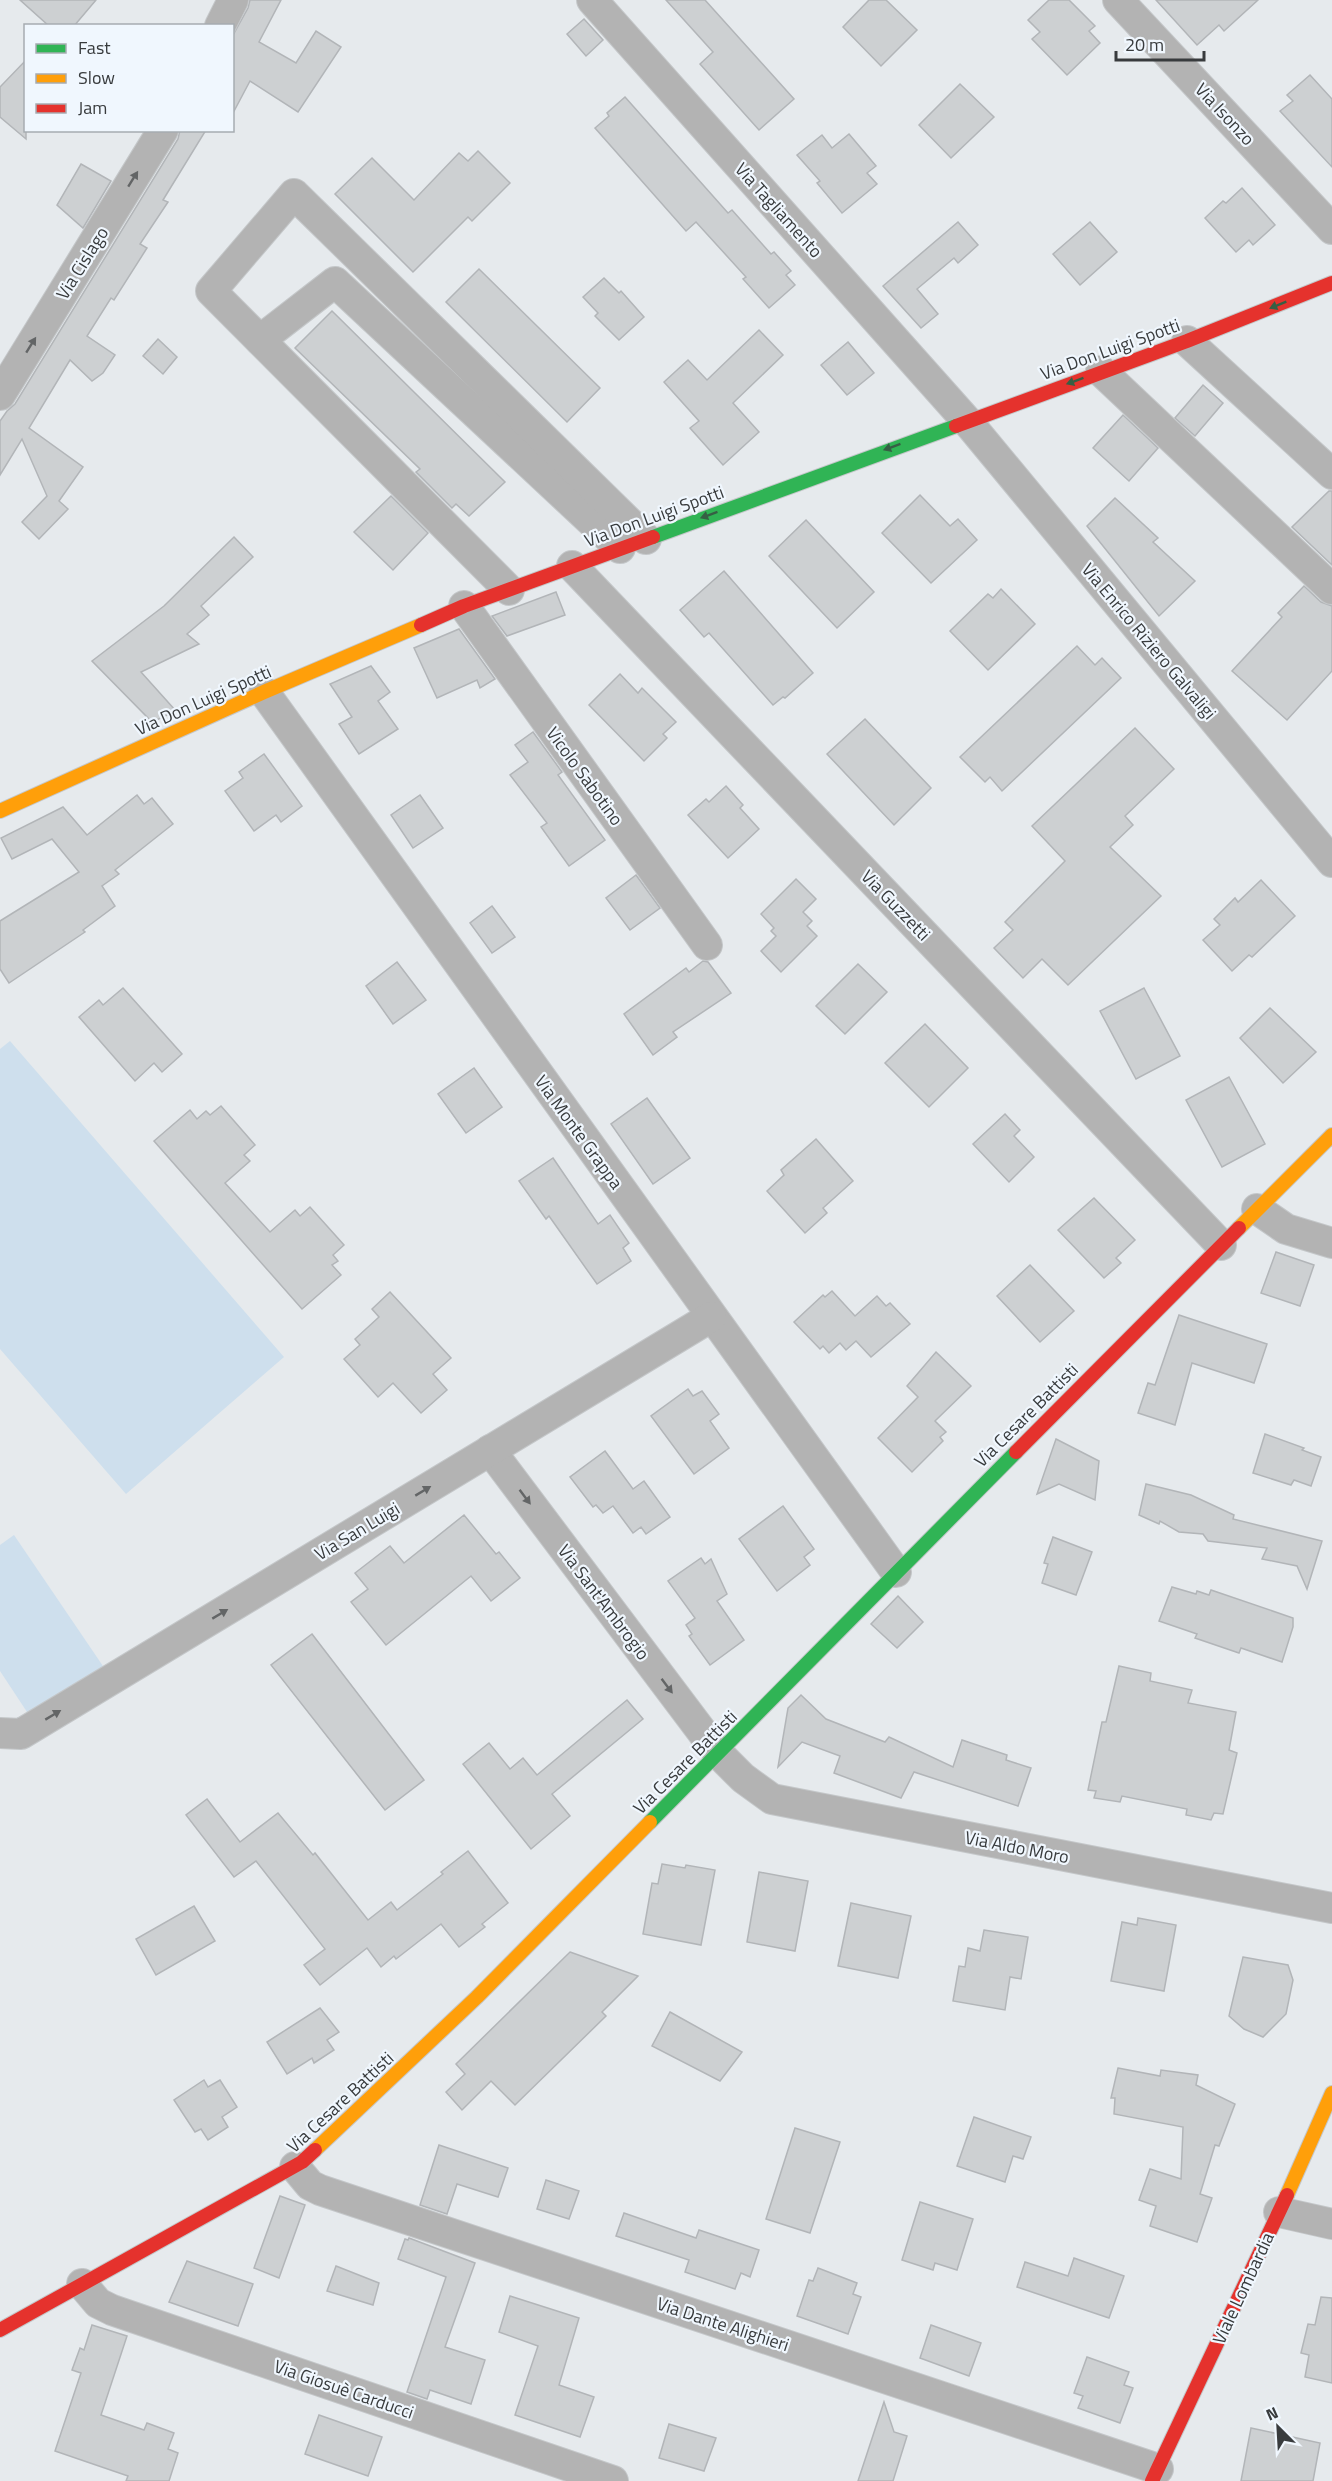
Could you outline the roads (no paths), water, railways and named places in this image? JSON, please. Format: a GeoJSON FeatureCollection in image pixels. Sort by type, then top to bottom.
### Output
{"type":"FeatureCollection","features":[{"type":"Feature","properties":{"kind":"street"},"geometry":{"type":"LineString","coordinates":[[221,24],[233,0]]}},
{"type":"Feature","properties":{"kind":"street","name":"Via Tagliamento"},"geometry":{"type":"LineString","coordinates":[[592,0],[966,420]]}},
{"type":"Feature","properties":{"kind":"street","name":"Via Isonzo"},"geometry":{"type":"LineString","coordinates":[[1118,0],[1332,229]]}},
{"type":"Feature","properties":{"kind":"street","name":"Via Cislago"},"geometry":{"type":"LineString","coordinates":[[0,394],[162,132]]}},
{"type":"Feature","properties":{"kind":"street"},"geometry":{"type":"LineString","coordinates":[[508,590],[211,291],[294,194],[633,543]]}},
{"type":"Feature","properties":{"kind":"street"},"geometry":{"type":"LineString","coordinates":[[260,340],[335,282],[633,543]]}},
{"type":"Feature","properties":{"kind":"street","name":"Via Don Luigi Spotti"},"geometry":{"type":"LineString","coordinates":[[0,811],[264,692],[464,606],[966,420],[1187,341],[1332,283]]}},
{"type":"Feature","properties":{"kind":"street"},"geometry":{"type":"LineString","coordinates":[[1187,341],[1332,474]]}},
{"type":"Feature","properties":{"kind":"street"},"geometry":{"type":"LineString","coordinates":[[1101,371],[1332,589]]}},
{"type":"Feature","properties":{"kind":"street","name":"Via Enrico Riziero Galvaligi"},"geometry":{"type":"LineString","coordinates":[[966,420],[1332,862]]}},
{"type":"Feature","properties":{"kind":"street","name":"Via Guzzetti"},"geometry":{"type":"LineString","coordinates":[[572,566],[1221,1245]]}},
{"type":"Feature","properties":{"kind":"street","name":"Vicolo Sabotino"},"geometry":{"type":"LineString","coordinates":[[464,606],[706,945]]}},
{"type":"Feature","properties":{"kind":"street","name":"Via Monte Grappa"},"geometry":{"type":"LineString","coordinates":[[264,692],[896,1572]]}},
{"type":"Feature","properties":{"kind":"street","name":"Via Cesare Battisti"},"geometry":{"type":"LineString","coordinates":[[0,2330],[295,2168],[368,2102],[477,1997],[896,1572],[1332,1135]]}},
{"type":"Feature","properties":{"kind":"street"},"geometry":{"type":"LineString","coordinates":[[1257,1209],[1286,1229],[1332,1243]]}},
{"type":"Feature","properties":{"kind":"street","name":"Via San Luigi"},"geometry":{"type":"LineString","coordinates":[[0,1733],[21,1734],[711,1317]]}},
{"type":"Feature","properties":{"kind":"street","name":"Via Sant'Ambrogio"},"geometry":{"type":"LineString","coordinates":[[489,1450],[718,1753]]}},
{"type":"Feature","properties":{"kind":"street","name":"Via Aldo Moro"},"geometry":{"type":"LineString","coordinates":[[718,1753],[748,1782],[780,1802],[1332,1908]]}},
{"type":"Feature","properties":{"kind":"street","name":"Viale Lombardia"},"geometry":{"type":"LineString","coordinates":[[1155,2475],[1279,2212],[1332,2093]]}},
{"type":"Feature","properties":{"kind":"street","name":"Via Dante Alighieri"},"geometry":{"type":"LineString","coordinates":[[295,2168],[310,2185],[320,2190],[1155,2475]]}},
{"type":"Feature","properties":{"kind":"street"},"geometry":{"type":"LineString","coordinates":[[1279,2212],[1332,2224]]}},
{"type":"Feature","properties":{"kind":"street","name":"Via Giosuè Carducci"},"geometry":{"type":"LineString","coordinates":[[82,2284],[98,2303],[112,2310],[613,2481]]}}]}
